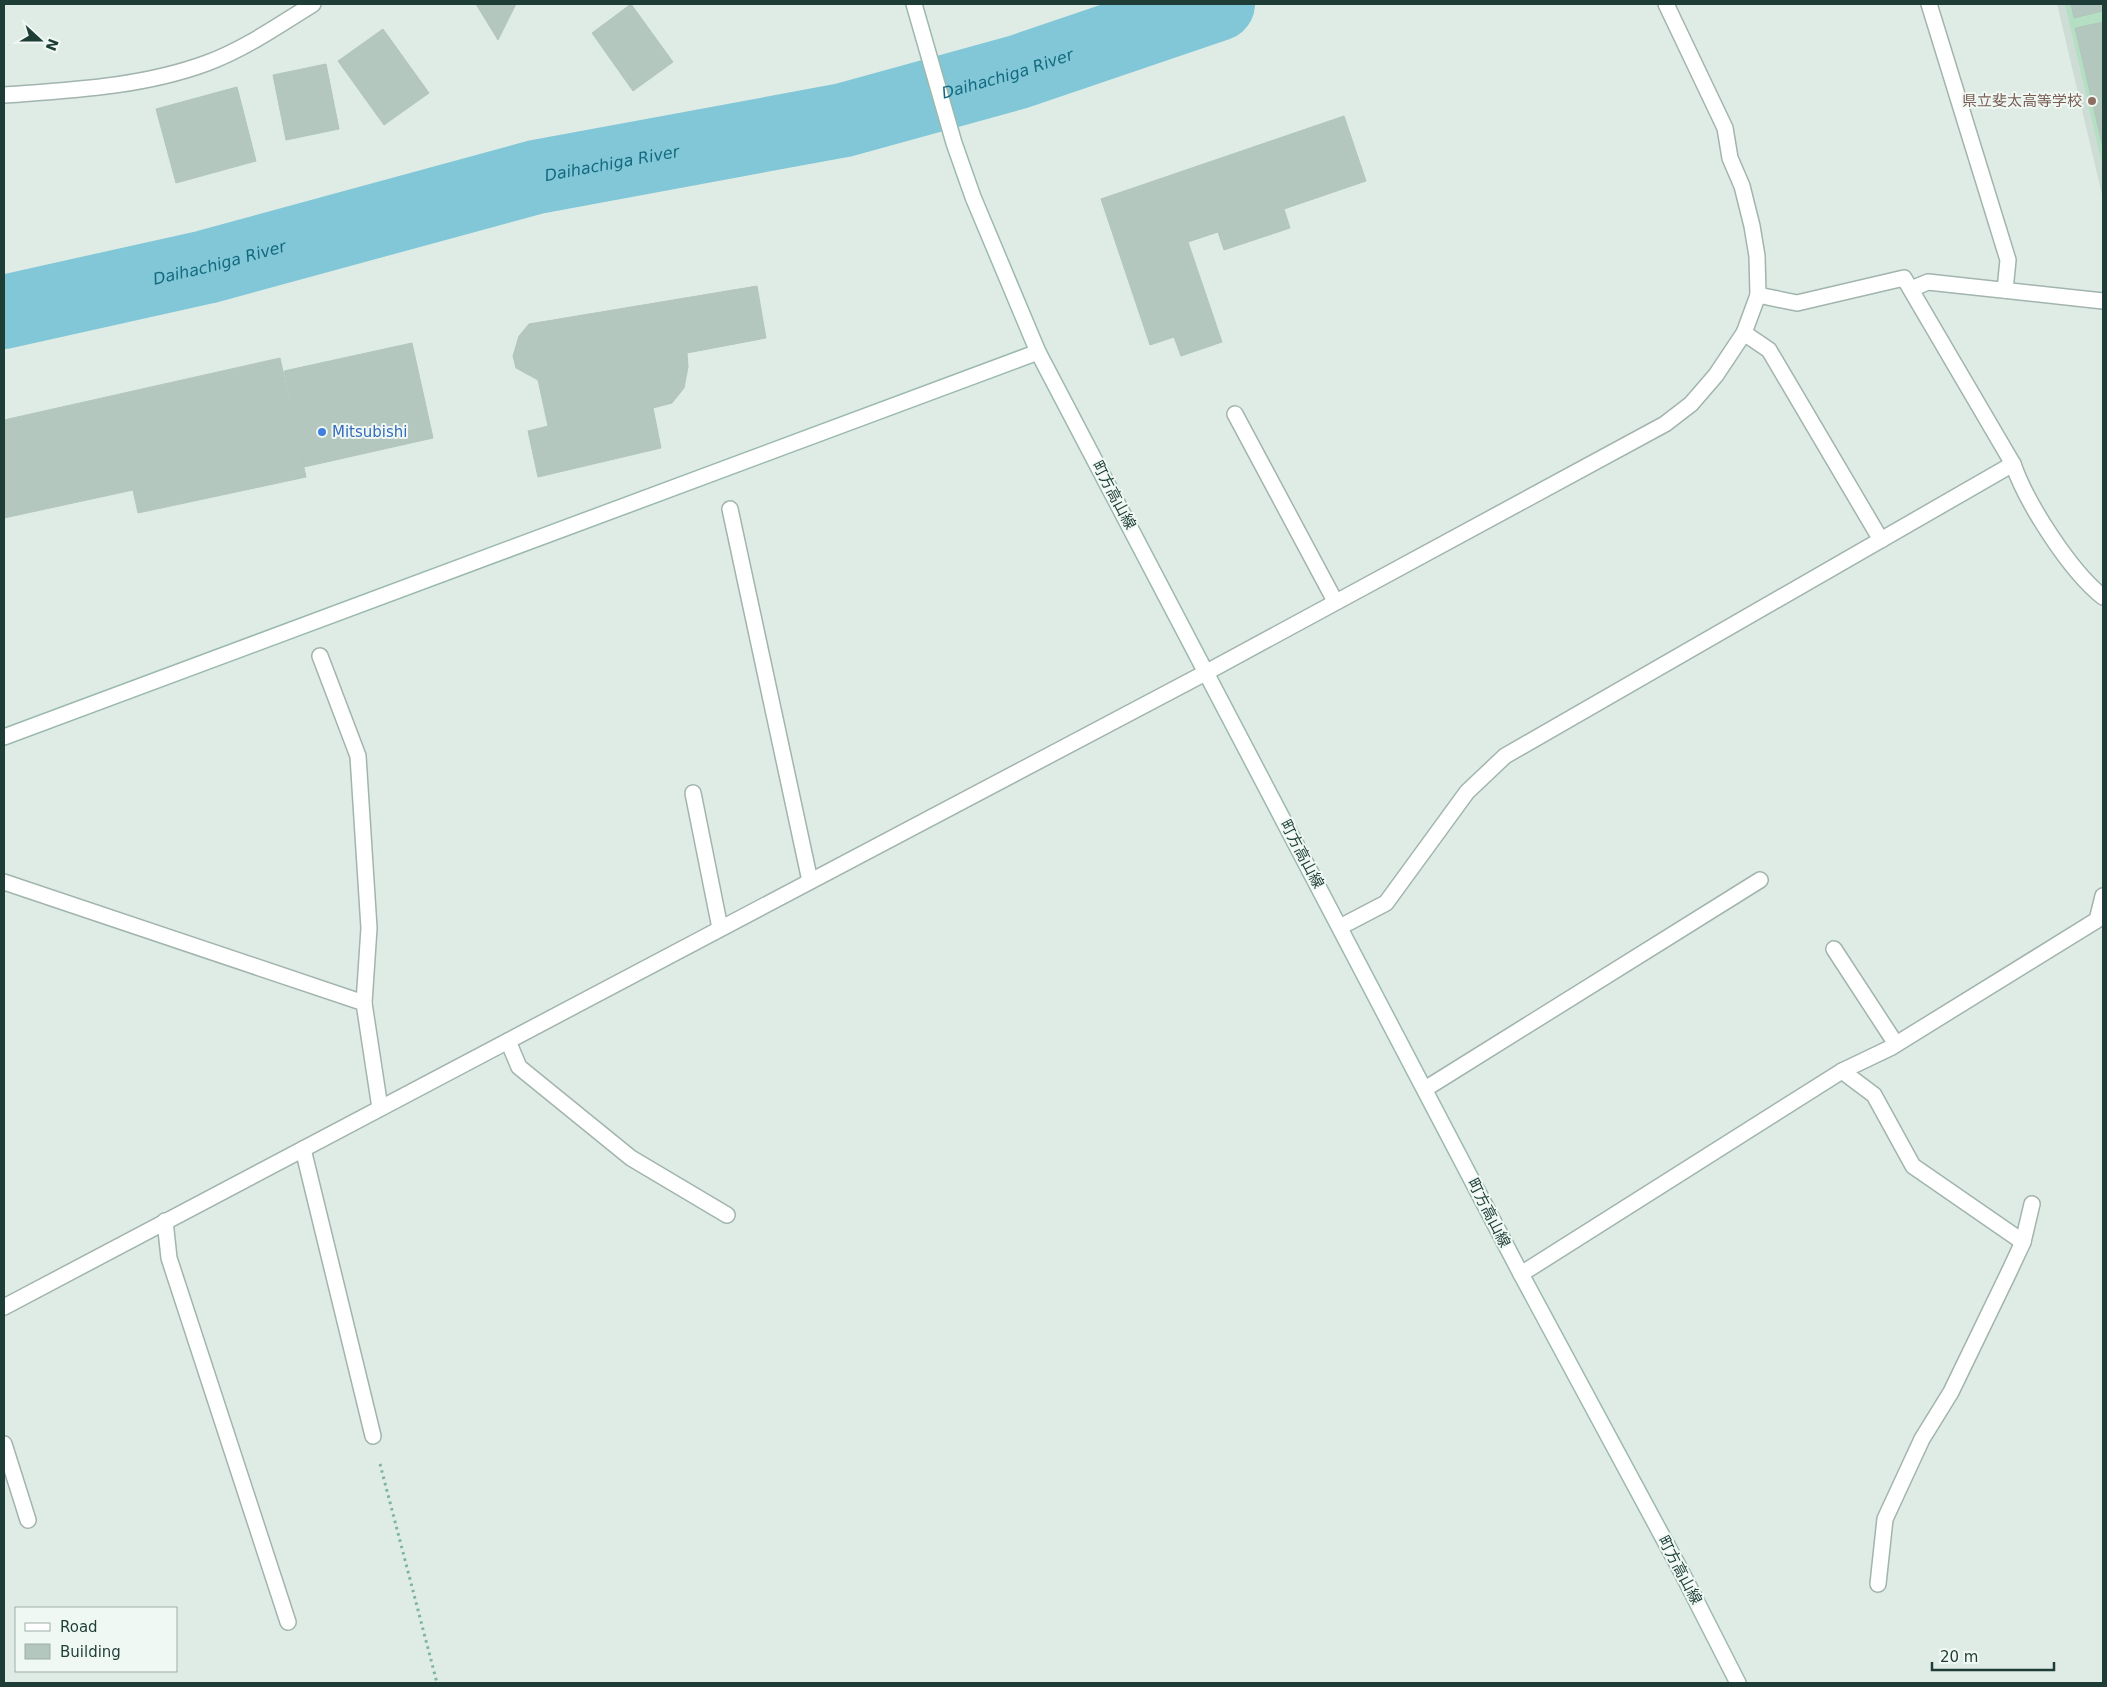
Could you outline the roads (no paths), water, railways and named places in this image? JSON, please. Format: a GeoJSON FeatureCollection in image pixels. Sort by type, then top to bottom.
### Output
{"type":"FeatureCollection","features":[{"type":"Feature","properties":{"kind":"street"},"geometry":{"type":"LineString","coordinates":[[4,95],[99,88],[163,76],[207,63],[246,45],[313,4]]}},
{"type":"Feature","properties":{"kind":"street","name":"町方高山線"},"geometry":{"type":"LineString","coordinates":[[914,4],[954,143],[973,197],[1038,352],[1521,1274],[1681,1571],[1738,1683]]}},
{"type":"Feature","properties":{"kind":"street"},"geometry":{"type":"LineString","coordinates":[[4,1307],[1207,672],[1665,424],[1691,404],[1716,375],[1744,333],[1758,295],[1757,256],[1742,186],[1730,158],[1725,128],[1666,4]]}},
{"type":"Feature","properties":{"kind":"street"},"geometry":{"type":"LineString","coordinates":[[1929,4],[2008,260],[2005,290]]}},
{"type":"Feature","properties":{"kind":"street"},"geometry":{"type":"LineString","coordinates":[[1758,295],[1797,303],[1904,278],[2054,540],[2092,588],[2103,597]]}},
{"type":"Feature","properties":{"kind":"street"},"geometry":{"type":"LineString","coordinates":[[1911,289],[1928,282],[2103,301]]}},
{"type":"Feature","properties":{"kind":"street"},"geometry":{"type":"LineString","coordinates":[[1744,333],[1769,350],[1881,540]]}},
{"type":"Feature","properties":{"kind":"street"},"geometry":{"type":"LineString","coordinates":[[4,738],[1038,352]]}},
{"type":"Feature","properties":{"kind":"street"},"geometry":{"type":"LineString","coordinates":[[1235,414],[1335,601]]}},
{"type":"Feature","properties":{"kind":"street"},"geometry":{"type":"LineString","coordinates":[[1340,927],[1386,903],[1468,792],[1505,756],[2012,464]]}},
{"type":"Feature","properties":{"kind":"street"},"geometry":{"type":"LineString","coordinates":[[730,509],[810,881]]}},
{"type":"Feature","properties":{"kind":"street"},"geometry":{"type":"LineString","coordinates":[[320,656],[358,756],[370,928],[364,1003],[380,1108]]}},
{"type":"Feature","properties":{"kind":"street"},"geometry":{"type":"LineString","coordinates":[[693,793],[720,928]]}},
{"type":"Feature","properties":{"kind":"street"},"geometry":{"type":"LineString","coordinates":[[1425,1089],[1760,880]]}},
{"type":"Feature","properties":{"kind":"street"},"geometry":{"type":"LineString","coordinates":[[4,882],[364,1003]]}},
{"type":"Feature","properties":{"kind":"street"},"geometry":{"type":"LineString","coordinates":[[1521,1274],[1842,1070],[1896,1044],[2097,920],[2103,896]]}},
{"type":"Feature","properties":{"kind":"street"},"geometry":{"type":"LineString","coordinates":[[1834,949],[1896,1044]]}},
{"type":"Feature","properties":{"kind":"street"},"geometry":{"type":"LineString","coordinates":[[508,1041],[519,1067],[631,1158],[727,1215]]}},
{"type":"Feature","properties":{"kind":"street"},"geometry":{"type":"LineString","coordinates":[[1842,1070],[1874,1095],[1913,1166],[2023,1242]]}},
{"type":"Feature","properties":{"kind":"street"},"geometry":{"type":"LineString","coordinates":[[303,1149],[373,1436]]}},
{"type":"Feature","properties":{"kind":"street"},"geometry":{"type":"LineString","coordinates":[[1878,1584],[1885,1519],[1896,1491],[1922,1439],[1951,1392],[2023,1242],[2032,1204]]}},
{"type":"Feature","properties":{"kind":"street"},"geometry":{"type":"LineString","coordinates":[[165,1221],[169,1258],[288,1622]]}},
{"type":"Feature","properties":{"kind":"street"},"geometry":{"type":"LineString","coordinates":[[4,1444],[28,1520]]}},
{"type":"Feature","properties":{"kind":"waterway","name":"Daihachiga River"},"geometry":{"type":"LineString","coordinates":[[4,312],[206,267],[536,177],[844,120],[1018,72],[1218,4]]}},
{"type":"Feature","properties":{"kind":"place","name":"県立斐太高等学校"},"geometry":{"type":"Point","coordinates":[2092,101]}},
{"type":"Feature","properties":{"kind":"place","name":"Mitsubishi"},"geometry":{"type":"Point","coordinates":[322,432]}}]}
